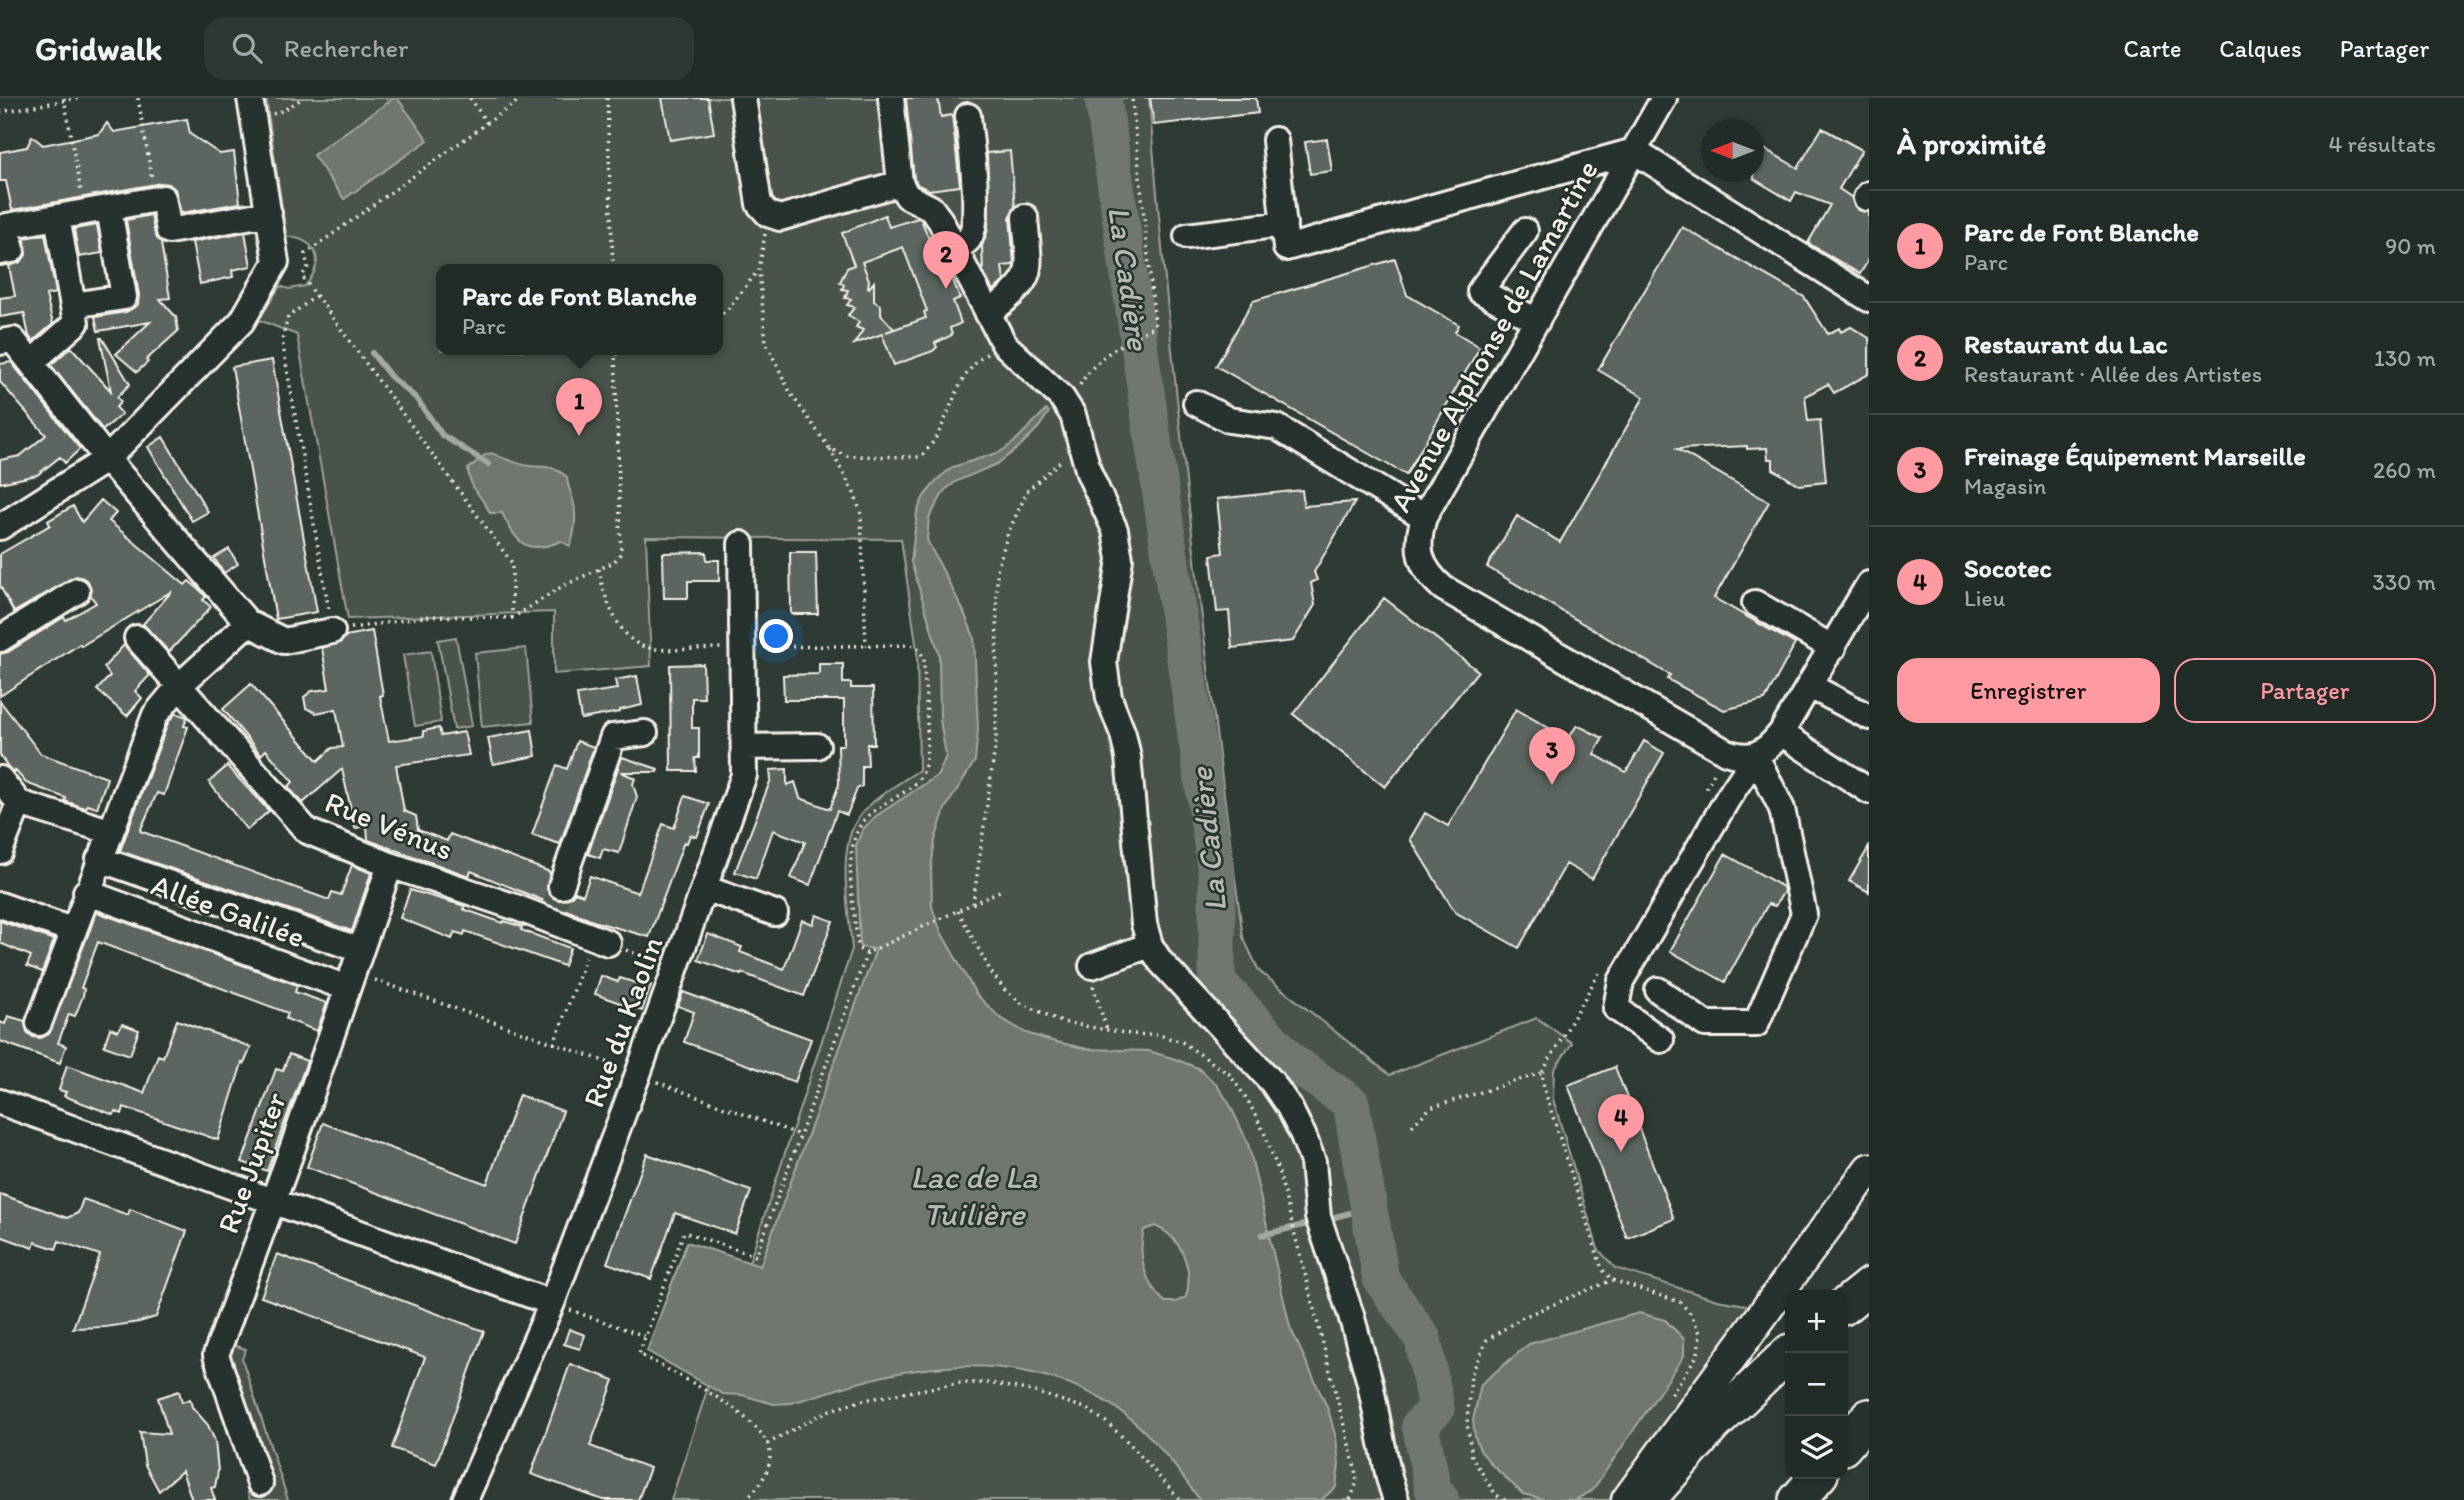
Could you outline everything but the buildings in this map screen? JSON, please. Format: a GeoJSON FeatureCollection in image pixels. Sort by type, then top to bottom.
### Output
{"type":"FeatureCollection","features":[{"type":"Feature","properties":{"kind":"highway"},"geometry":{"type":"LineString","coordinates":[[1848,1303],[1869,1286]]}},
{"type":"Feature","properties":{"kind":"highway"},"geometry":{"type":"LineString","coordinates":[[1647,1500],[1713,1425],[1789,1353]]}},
{"type":"Feature","properties":{"kind":"highway"},"geometry":{"type":"LineString","coordinates":[[1848,1441],[1869,1417]]}},
{"type":"Feature","properties":{"kind":"highway"},"geometry":{"type":"LineString","coordinates":[[1797,1500],[1816,1479]]}},
{"type":"Feature","properties":{"kind":"main road"},"geometry":{"type":"LineString","coordinates":[[1627,1500],[1869,1169]]}},
{"type":"Feature","properties":{"kind":"street"},"geometry":{"type":"LineString","coordinates":[[743,98],[759,204],[768,214],[780,218],[900,183]]}},
{"type":"Feature","properties":{"kind":"street"},"geometry":{"type":"LineString","coordinates":[[891,98],[900,183],[907,196],[931,208],[940,220],[1004,344],[1068,406],[1090,473],[1115,530],[1120,559],[1104,662],[1109,698],[1123,734],[1128,757],[1144,925],[1150,945],[1180,984],[1272,1082],[1303,1135],[1313,1162],[1318,1217],[1351,1315],[1370,1383],[1389,1479],[1396,1500]]}},
{"type":"Feature","properties":{"kind":"street","name":"Avenue Alphonse de Lamartine"},"geometry":{"type":"LineString","coordinates":[[1664,98],[1424,517],[1418,548],[1430,577],[1443,588],[1726,752],[1756,756]]}},
{"type":"Feature","properties":{"kind":"street"},"geometry":{"type":"LineString","coordinates":[[0,527],[107,459],[242,321],[276,262],[252,109]]}},
{"type":"Feature","properties":{"kind":"street"},"geometry":{"type":"LineString","coordinates":[[955,249],[969,239],[975,224],[968,116]]}},
{"type":"Feature","properties":{"kind":"street"},"geometry":{"type":"LineString","coordinates":[[1275,140],[1286,248],[1634,151],[1869,299]]}},
{"type":"Feature","properties":{"kind":"street"},"geometry":{"type":"LineString","coordinates":[[0,252],[12,250],[7,226],[163,198],[169,231],[269,213]]}},
{"type":"Feature","properties":{"kind":"street"},"geometry":{"type":"LineString","coordinates":[[74,305],[124,297],[97,210]]}},
{"type":"Feature","properties":{"kind":"street"},"geometry":{"type":"LineString","coordinates":[[32,362],[76,323],[57,217]]}},
{"type":"Feature","properties":{"kind":"street"},"geometry":{"type":"LineString","coordinates":[[988,314],[1021,287],[1026,279],[1029,270],[1025,217]]}},
{"type":"Feature","properties":{"kind":"street"},"geometry":{"type":"LineString","coordinates":[[1187,236],[1284,224]]}},
{"type":"Feature","properties":{"kind":"street"},"geometry":{"type":"LineString","coordinates":[[1525,231],[1480,291],[1537,321]]}},
{"type":"Feature","properties":{"kind":"street"},"geometry":{"type":"LineString","coordinates":[[0,342],[13,340],[107,459],[248,622],[284,641],[332,631]]}},
{"type":"Feature","properties":{"kind":"street"},"geometry":{"type":"LineString","coordinates":[[1196,403],[1229,420],[1277,427],[1424,517]]}},
{"type":"Feature","properties":{"kind":"street","name":"Rue du Kaolin"},"geometry":{"type":"LineString","coordinates":[[465,1500],[552,1303],[638,1073],[744,775],[741,544]]}},
{"type":"Feature","properties":{"kind":"street"},"geometry":{"type":"LineString","coordinates":[[1661,1040],[1616,1008],[1621,981],[1728,797],[1756,756],[1781,733],[1869,584]]}},
{"type":"Feature","properties":{"kind":"street"},"geometry":{"type":"LineString","coordinates":[[0,639],[77,591]]}},
{"type":"Feature","properties":{"kind":"street"},"geometry":{"type":"LineString","coordinates":[[1755,603],[1833,648]]}},
{"type":"Feature","properties":{"kind":"street"},"geometry":{"type":"LineString","coordinates":[[38,1023],[155,715],[180,685],[248,622]]}},
{"type":"Feature","properties":{"kind":"street","name":"Rue Vénus"},"geometry":{"type":"LineString","coordinates":[[137,638],[307,831],[390,865],[554,904],[601,940]]}},
{"type":"Feature","properties":{"kind":"street"},"geometry":{"type":"LineString","coordinates":[[1810,686],[1869,717]]}},
{"type":"Feature","properties":{"kind":"street"},"geometry":{"type":"LineString","coordinates":[[554,904],[613,737],[645,733]]}},
{"type":"Feature","properties":{"kind":"street"},"geometry":{"type":"LineString","coordinates":[[1781,733],[1869,791]]}},
{"type":"Feature","properties":{"kind":"street"},"geometry":{"type":"LineString","coordinates":[[744,747],[817,746]]}},
{"type":"Feature","properties":{"kind":"street"},"geometry":{"type":"LineString","coordinates":[[1658,990],[1705,1024],[1756,1024],[1804,914],[1782,809],[1756,756]]}},
{"type":"Feature","properties":{"kind":"street"},"geometry":{"type":"LineString","coordinates":[[0,779],[19,803],[109,831]]}},
{"type":"Feature","properties":{"kind":"street"},"geometry":{"type":"LineString","coordinates":[[1,846],[19,803]]}},
{"type":"Feature","properties":{"kind":"street","name":"Allée Galilée"},"geometry":{"type":"LineString","coordinates":[[99,859],[353,970]]}},
{"type":"Feature","properties":{"kind":"street","name":"Rue Jupiter"},"geometry":{"type":"LineString","coordinates":[[260,1483],[216,1355],[390,865]]}},
{"type":"Feature","properties":{"kind":"street"},"geometry":{"type":"LineString","coordinates":[[704,888],[775,913]]}},
{"type":"Feature","properties":{"kind":"street","name":"Allée Galilée"},"geometry":{"type":"LineString","coordinates":[[86,892],[353,970]]}},
{"type":"Feature","properties":{"kind":"street"},"geometry":{"type":"LineString","coordinates":[[0,905],[72,930]]}},
{"type":"Feature","properties":{"kind":"street"},"geometry":{"type":"LineString","coordinates":[[1093,966],[1150,945]]}},
{"type":"Feature","properties":{"kind":"street"},"geometry":{"type":"LineString","coordinates":[[0,1102],[552,1303]]}},
{"type":"Feature","properties":{"kind":"path"},"geometry":{"type":"LineString","coordinates":[[0,112],[80,98]]}},
{"type":"Feature","properties":{"kind":"path"},"geometry":{"type":"LineString","coordinates":[[138,98],[156,200]]}},
{"type":"Feature","properties":{"kind":"path"},"geometry":{"type":"LineString","coordinates":[[252,109],[284,110],[303,98]]}},
{"type":"Feature","properties":{"kind":"path"},"geometry":{"type":"LineString","coordinates":[[470,98],[487,123]]}},
{"type":"Feature","properties":{"kind":"path"},"geometry":{"type":"LineString","coordinates":[[512,618],[512,563],[302,276],[308,267],[305,254],[522,98]]}},
{"type":"Feature","properties":{"kind":"path"},"geometry":{"type":"LineString","coordinates":[[607,98],[613,264]]}},
{"type":"Feature","properties":{"kind":"path"},"geometry":{"type":"LineString","coordinates":[[1068,406],[1086,374],[1112,349],[1155,326],[1132,98]]}},
{"type":"Feature","properties":{"kind":"path"},"geometry":{"type":"LineString","coordinates":[[64,99],[97,210]]}},
{"type":"Feature","properties":{"kind":"path"},"geometry":{"type":"LineString","coordinates":[[768,214],[759,270],[766,343],[791,394],[830,449],[854,493],[861,514],[866,646]]}},
{"type":"Feature","properties":{"kind":"path"},"geometry":{"type":"LineString","coordinates":[[723,313],[759,270]]}},
{"type":"Feature","properties":{"kind":"path"},"geometry":{"type":"LineString","coordinates":[[316,296],[288,317],[282,340],[332,631],[430,617],[512,618],[561,587],[614,562],[621,554],[615,355]]}},
{"type":"Feature","properties":{"kind":"path"},"geometry":{"type":"LineString","coordinates":[[830,449],[847,456],[920,457],[933,446],[964,378],[977,360],[1004,344]]}},
{"type":"Feature","properties":{"kind":"path"},"geometry":{"type":"LineString","coordinates":[[973,904],[996,740],[997,570],[1008,533],[1028,490],[1054,465],[1083,448]]}},
{"type":"Feature","properties":{"kind":"path"},"geometry":{"type":"LineString","coordinates":[[599,569],[602,590],[615,619],[630,638],[647,648],[911,645],[919,649],[924,659],[924,769],[919,779],[868,815],[859,827],[854,842],[851,863],[857,940],[859,949],[867,953]]}},
{"type":"Feature","properties":{"kind":"path"},"geometry":{"type":"LineString","coordinates":[[745,1500],[765,1476],[770,1452],[767,1444],[719,1398],[639,1354],[684,1232],[756,1256],[867,953],[1004,889]]}},
{"type":"Feature","properties":{"kind":"path"},"geometry":{"type":"LineString","coordinates":[[958,911],[991,972],[1005,990],[1021,1003],[1062,1022],[1159,1035],[1182,1042],[1229,1074],[1247,1099],[1264,1132],[1279,1173],[1356,1468],[1357,1482],[1350,1500]]}},
{"type":"Feature","properties":{"kind":"path"},"geometry":{"type":"LineString","coordinates":[[554,1044],[601,940],[675,970]]}},
{"type":"Feature","properties":{"kind":"path"},"geometry":{"type":"LineString","coordinates":[[1093,966],[1092,984],[1107,1030]]}},
{"type":"Feature","properties":{"kind":"path"},"geometry":{"type":"LineString","coordinates":[[353,970],[800,1135]]}},
{"type":"Feature","properties":{"kind":"path"},"geometry":{"type":"LineString","coordinates":[[1412,1126],[1430,1108],[1542,1073]]}},
{"type":"Feature","properties":{"kind":"path"},"geometry":{"type":"LineString","coordinates":[[1505,1500],[1496,1495],[1472,1457],[1467,1423],[1471,1374],[1488,1340],[1523,1317],[1612,1280],[1680,1302],[1690,1313],[1700,1333],[1698,1354],[1667,1400]]}},
{"type":"Feature","properties":{"kind":"path"},"geometry":{"type":"LineString","coordinates":[[552,1303],[645,1336]]}},
{"type":"Feature","properties":{"kind":"path"},"geometry":{"type":"LineString","coordinates":[[767,1444],[827,1411],[864,1400],[958,1383],[989,1383],[1032,1391],[1085,1408],[1106,1422],[1130,1444],[1180,1500]]}},
{"type":"Feature","properties":{"kind":"shaded area"},"geometry":{"type":"Polygon","coordinates":[[[266,98],[1149,98],[1178,413],[1215,728],[1243,937],[1259,971],[1390,1075],[1537,1018],[1572,1043],[1554,1070],[1553,1099],[1598,1249],[1615,1268],[1717,1300],[1752,1306],[1610,1500],[671,1500],[852,949],[846,859],[854,825],[869,806],[919,770],[917,650],[901,539],[646,537],[651,666],[554,674],[554,612],[348,619],[297,335],[259,320],[280,286],[289,289],[305,286],[312,277],[317,260],[315,253],[312,247],[297,238],[286,236],[266,98]]]}},
{"type":"Feature","properties":{"kind":"shaded area"},"geometry":{"type":"Polygon","coordinates":[[[456,637],[472,726],[454,729],[438,640],[456,637]]]}},
{"type":"Feature","properties":{"kind":"shaded area"},"geometry":{"type":"Polygon","coordinates":[[[526,648],[533,722],[482,727],[475,653],[526,648]]]}},
{"type":"Feature","properties":{"kind":"shaded area"},"geometry":{"type":"Polygon","coordinates":[[[431,651],[441,722],[415,726],[403,655],[431,651]]]}},
{"type":"Feature","properties":{"kind":"shaded area"},"geometry":{"type":"Polygon","coordinates":[[[229,1344],[246,1349],[242,1359],[288,1500],[250,1500],[247,1490],[271,1483],[225,1356],[229,1344]]]}},
{"type":"Feature","properties":{"kind":"water"},"geometry":{"type":"Polygon","coordinates":[[[397,98],[428,140],[344,199],[313,155],[397,98]]]}},
{"type":"Feature","properties":{"kind":"water","name":"Lac de La Tuilière"},"geometry":{"type":"Polygon","coordinates":[[[1046,410],[1049,412],[1039,427],[1018,448],[997,464],[957,481],[945,490],[929,518],[927,540],[974,637],[978,729],[975,761],[945,809],[935,840],[931,868],[932,907],[941,932],[976,994],[999,1017],[1026,1033],[1052,1041],[1087,1049],[1149,1051],[1175,1059],[1198,1068],[1216,1084],[1229,1103],[1248,1143],[1290,1327],[1328,1409],[1336,1438],[1339,1464],[1336,1487],[1321,1500],[1200,1500],[1157,1444],[1125,1414],[1097,1396],[1036,1374],[971,1366],[937,1368],[890,1375],[791,1403],[774,1404],[742,1395],[723,1394],[647,1351],[687,1242],[760,1266],[876,949],[860,947],[856,845],[863,829],[876,816],[938,775],[946,756],[940,720],[939,654],[911,562],[917,512],[924,496],[939,478],[953,467],[1000,452],[1013,443],[1046,410]],[[1155,1226],[1144,1230],[1142,1259],[1152,1287],[1158,1295],[1165,1302],[1176,1302],[1186,1297],[1187,1266],[1179,1246],[1155,1226]]]}},
{"type":"Feature","properties":{"kind":"water"},"geometry":{"type":"Polygon","coordinates":[[[492,453],[521,464],[553,468],[567,477],[575,511],[570,546],[561,541],[531,547],[518,539],[502,513],[490,513],[474,487],[468,469],[485,455],[492,453]]]}},
{"type":"Feature","properties":{"kind":"water"},"geometry":{"type":"Polygon","coordinates":[[[1639,1313],[1665,1320],[1684,1339],[1684,1356],[1592,1491],[1575,1500],[1543,1499],[1523,1494],[1492,1465],[1480,1450],[1475,1437],[1473,1420],[1481,1384],[1529,1344],[1639,1313]]]}},
{"type":"Feature","properties":{"kind":"waterway","name":"La Cadière"},"geometry":{"type":"LineString","coordinates":[[1103,98],[1217,878],[1217,981],[1292,1062],[1351,1103],[1381,1279],[1423,1339],[1436,1409],[1420,1425],[1433,1489],[1441,1500]]}},
{"type":"Feature","properties":{"kind":"waterway"},"geometry":{"type":"LineString","coordinates":[[372,353],[390,376],[416,398],[442,435],[488,464]]}},
{"type":"Feature","properties":{"kind":"waterway"},"geometry":{"type":"LineString","coordinates":[[1331,1218],[1369,1208]]}},
{"type":"Feature","properties":{"kind":"waterway"},"geometry":{"type":"LineString","coordinates":[[1262,1235],[1312,1223]]}},
{"type":"Feature","properties":{"kind":"tunnel"},"geometry":{"type":"LineString","coordinates":[[554,907],[561,886]]}},
{"type":"Feature","properties":{"kind":"place","name":"Restaurant du Lac"},"geometry":{"type":"Point","coordinates":[946,289]}},
{"type":"Feature","properties":{"kind":"place","name":"Parc de Font Blanche"},"geometry":{"type":"Point","coordinates":[579,436]}},
{"type":"Feature","properties":{"kind":"place","name":"Freinage Équipement Marseille"},"geometry":{"type":"Point","coordinates":[1552,785]}},
{"type":"Feature","properties":{"kind":"place","name":"Socotec"},"geometry":{"type":"Point","coordinates":[1621,1152]}}]}
